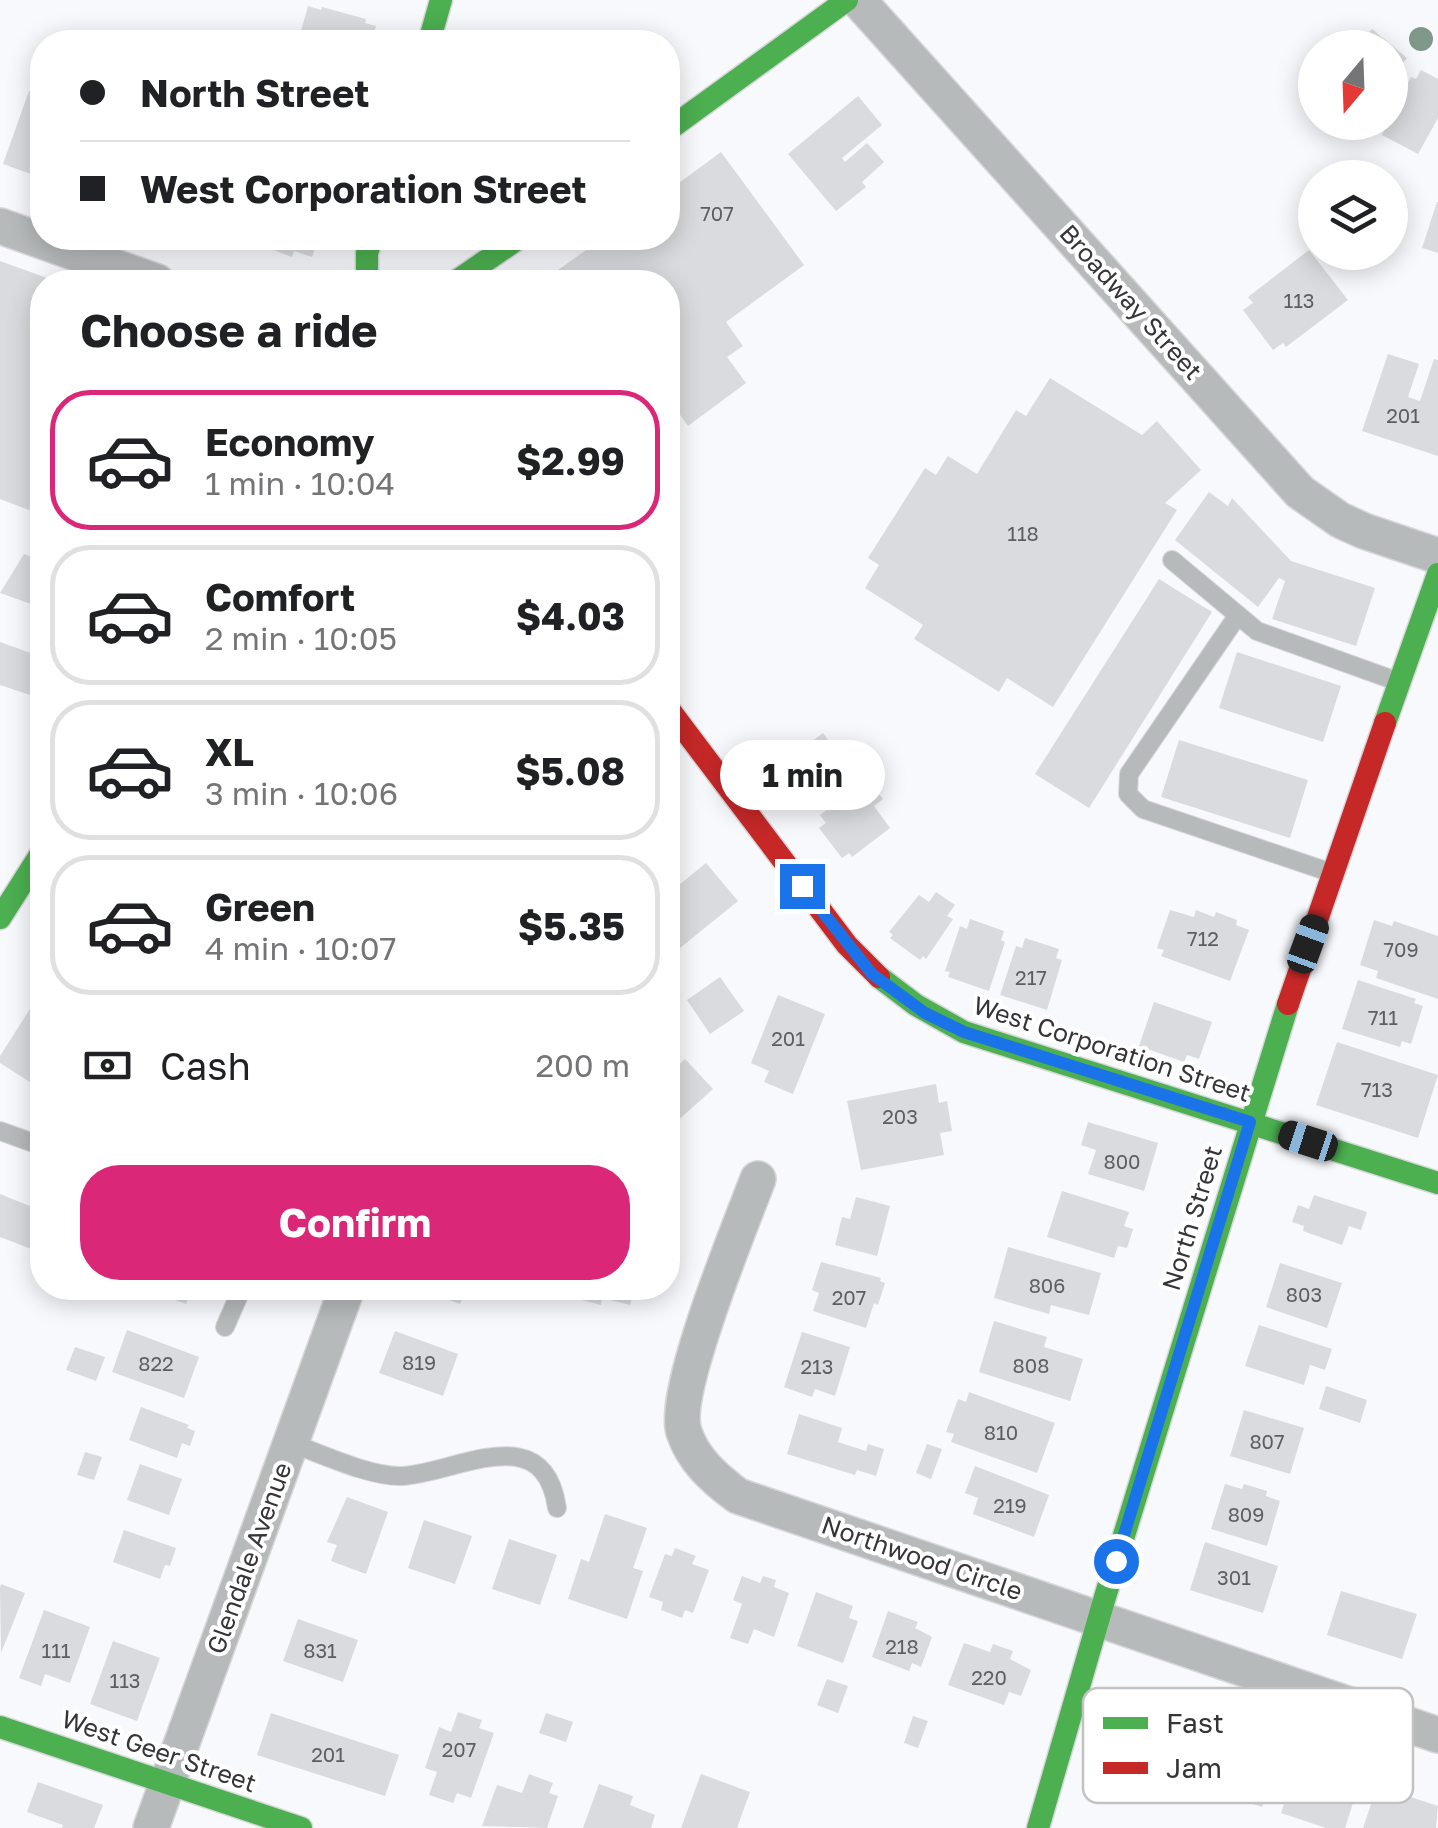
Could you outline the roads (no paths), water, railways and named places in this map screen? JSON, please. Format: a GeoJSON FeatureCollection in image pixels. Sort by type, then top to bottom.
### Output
{"type":"FeatureCollection","features":[{"type":"Feature","properties":{"kind":"street"},"geometry":{"type":"LineString","coordinates":[[433,30],[442,0]]}},
{"type":"Feature","properties":{"kind":"street"},"geometry":{"type":"LineString","coordinates":[[680,121],[847,0]]}},
{"type":"Feature","properties":{"kind":"street","name":"Broadway Street"},"geometry":{"type":"LineString","coordinates":[[858,0],[1300,492],[1340,520],[1438,556]]}},
{"type":"Feature","properties":{"kind":"street"},"geometry":{"type":"LineString","coordinates":[[0,226],[30,237]]}},
{"type":"Feature","properties":{"kind":"street"},"geometry":{"type":"LineString","coordinates":[[67,250],[123,270]]}},
{"type":"Feature","properties":{"kind":"street"},"geometry":{"type":"LineString","coordinates":[[472,270],[501,250]]}},
{"type":"Feature","properties":{"kind":"street","name":"North Street"},"geometry":{"type":"LineString","coordinates":[[1038,1828],[1250,1122],[1438,574]]}},
{"type":"Feature","properties":{"kind":"street","name":"West Corporation Street"},"geometry":{"type":"LineString","coordinates":[[680,724],[847,945],[872,974],[900,996],[964,1032],[1438,1184]]}},
{"type":"Feature","properties":{"kind":"street"},"geometry":{"type":"LineString","coordinates":[[0,918],[30,871]]}},
{"type":"Feature","properties":{"kind":"street","name":"Northwood Circle"},"geometry":{"type":"LineString","coordinates":[[758,1179],[718,1282],[684,1400],[682,1428],[696,1456],[715,1479],[738,1496],[1302,1688]]}},
{"type":"Feature","properties":{"kind":"street","name":"Glendale Avenue"},"geometry":{"type":"LineString","coordinates":[[151,1828],[343,1300]]}},
{"type":"Feature","properties":{"kind":"street","name":"Northwood Circle"},"geometry":{"type":"LineString","coordinates":[[1413,1726],[1438,1735]]}},
{"type":"Feature","properties":{"kind":"street","name":"West Geer Street"},"geometry":{"type":"LineString","coordinates":[[0,1727],[301,1828]]}},
{"type":"Feature","properties":{"kind":"lane"},"geometry":{"type":"LineString","coordinates":[[1172,560],[1257,631],[1400,682]]}},
{"type":"Feature","properties":{"kind":"lane"},"geometry":{"type":"LineString","coordinates":[[1238,615],[1129,774],[1128,794],[1144,809],[1333,873]]}},
{"type":"Feature","properties":{"kind":"lane"},"geometry":{"type":"LineString","coordinates":[[0,1130],[30,1141]]}},
{"type":"Feature","properties":{"kind":"lane"},"geometry":{"type":"LineString","coordinates":[[224,1327],[236,1300]]}},
{"type":"Feature","properties":{"kind":"lane"},"geometry":{"type":"LineString","coordinates":[[291,1443],[375,1472],[400,1476],[500,1454],[522,1459],[540,1470],[554,1487],[557,1508]]}}]}
